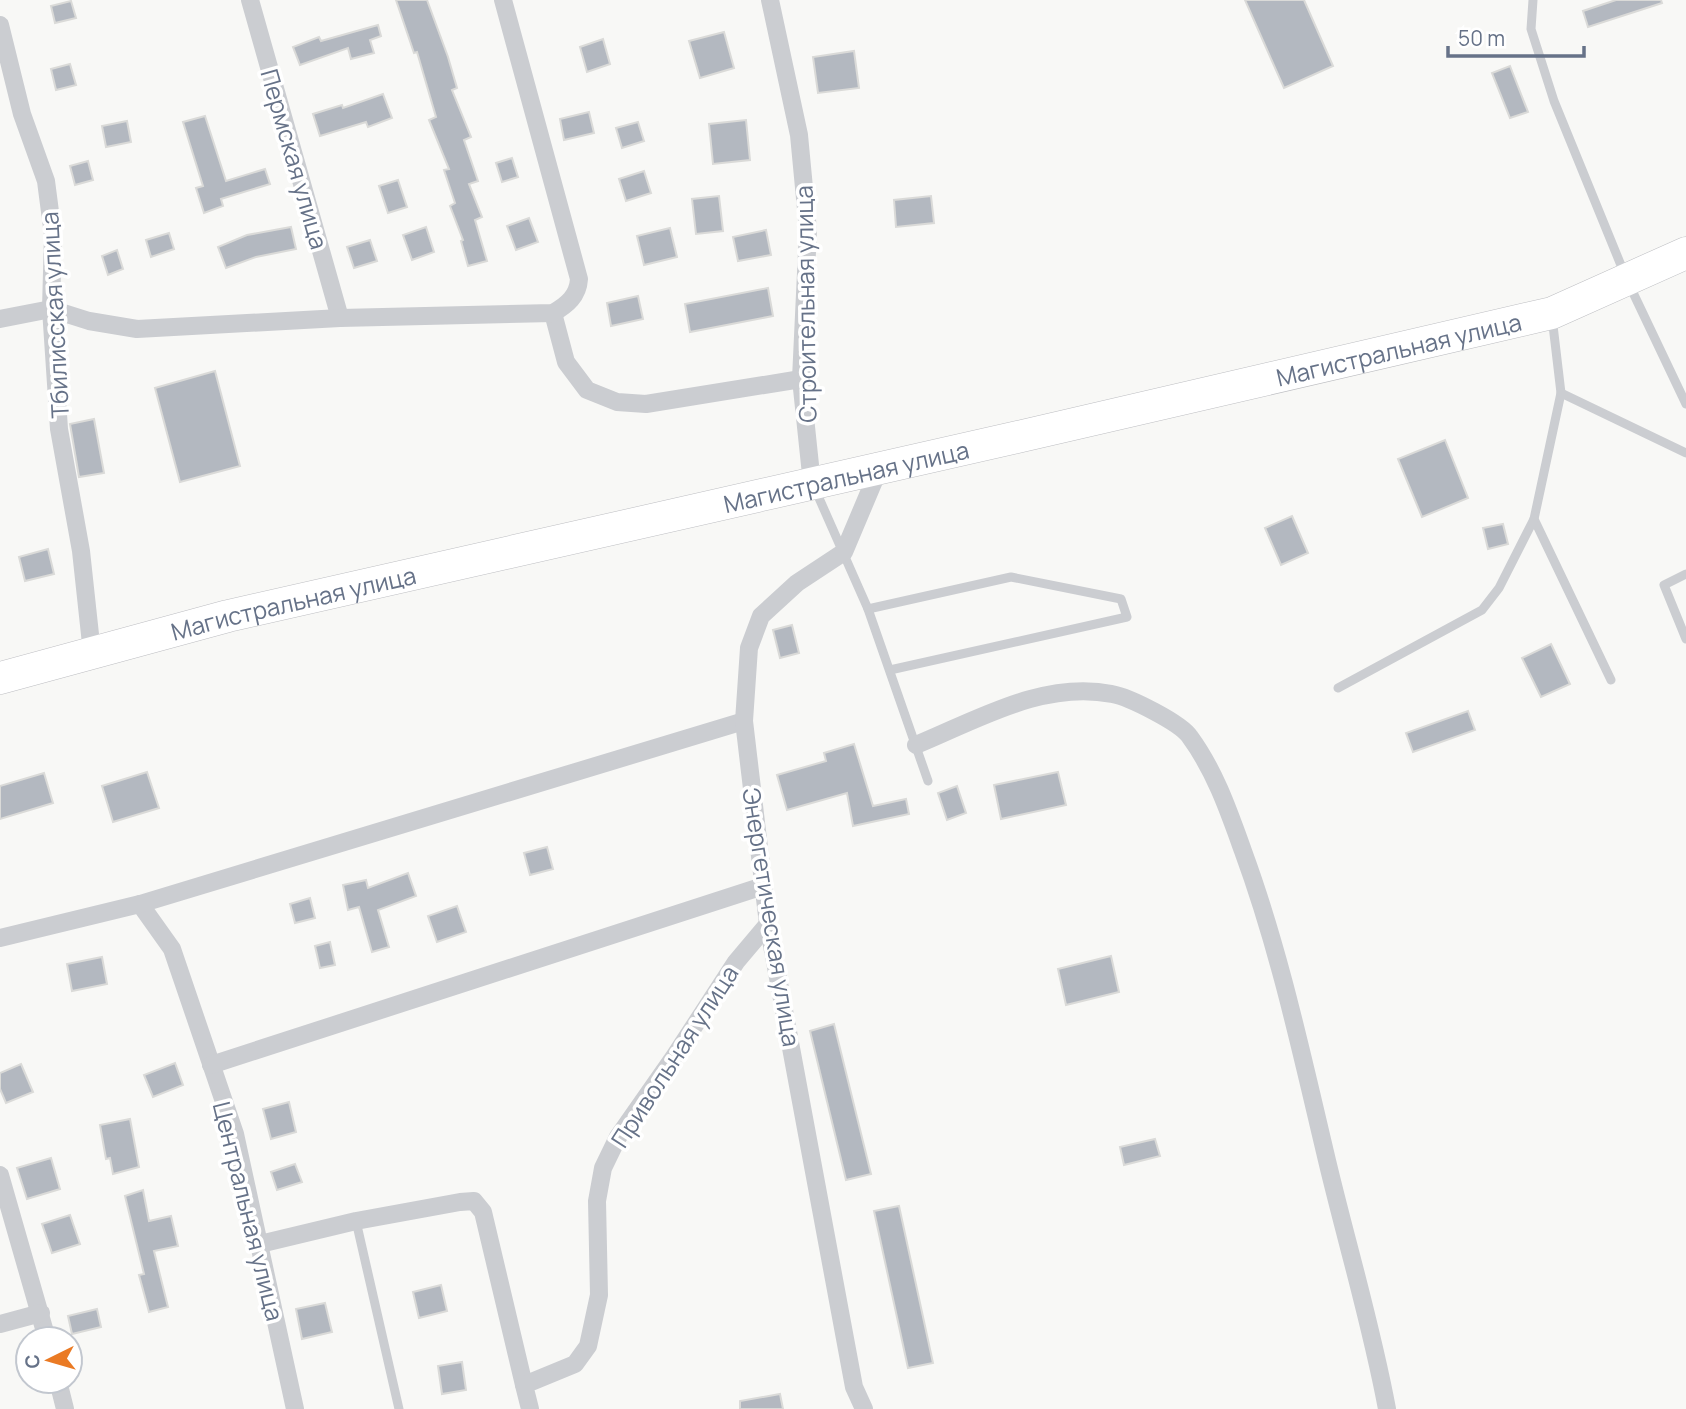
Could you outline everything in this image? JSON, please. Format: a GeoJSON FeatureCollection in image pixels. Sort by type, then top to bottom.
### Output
{"type":"FeatureCollection","features":[{"type":"Feature","properties":{"kind":"highway","name":"Магистральная улица"},"geometry":{"type":"LineString","coordinates":[[0,678],[228,616],[1552,313],[1683,258]]}},
{"type":"Feature","properties":{"kind":"street","name":"Пермская улица"},"geometry":{"type":"LineString","coordinates":[[250,0],[340,318]]}},
{"type":"Feature","properties":{"kind":"street"},"geometry":{"type":"LineString","coordinates":[[0,319],[51,310],[89,321],[137,329],[340,318],[553,313],[571,299],[578,289],[579,279],[503,0]]}},
{"type":"Feature","properties":{"kind":"street","name":"Строительная улица"},"geometry":{"type":"LineString","coordinates":[[770,0],[799,135],[808,230],[801,379],[813,484]]}},
{"type":"Feature","properties":{"kind":"street","name":"Тбилисская улица"},"geometry":{"type":"LineString","coordinates":[[0,25],[22,114],[46,181],[53,235],[51,310],[60,429],[93,653]]}},
{"type":"Feature","properties":{"kind":"street"},"geometry":{"type":"LineString","coordinates":[[553,313],[566,362],[587,390],[617,402],[646,404],[801,379]]}},
{"type":"Feature","properties":{"kind":"street"},"geometry":{"type":"LineString","coordinates":[[844,552],[878,469]]}},
{"type":"Feature","properties":{"kind":"street","name":"Энергетическая улица"},"geometry":{"type":"LineString","coordinates":[[844,552],[797,583],[761,616],[749,648],[744,721],[768,924],[854,1387],[864,1409]]}},
{"type":"Feature","properties":{"kind":"street"},"geometry":{"type":"LineString","coordinates":[[916,745],[1028,699],[1072,691],[1113,694],[1151,710],[1188,733],[1224,798],[1256,887],[1291,1005],[1348,1247],[1377,1356],[1387,1409]]}},
{"type":"Feature","properties":{"kind":"street"},"geometry":{"type":"LineString","coordinates":[[0,937],[140,904],[744,721]]}},
{"type":"Feature","properties":{"kind":"street"},"geometry":{"type":"LineString","coordinates":[[211,1065],[763,886]]}},
{"type":"Feature","properties":{"kind":"street","name":"Центральная улица"},"geometry":{"type":"LineString","coordinates":[[140,904],[172,949],[236,1134],[295,1409]]}},
{"type":"Feature","properties":{"kind":"street","name":"Привольная улица"},"geometry":{"type":"LineString","coordinates":[[524,1385],[575,1364],[588,1346],[599,1295],[597,1201],[603,1168],[618,1137],[674,1058],[736,961],[768,924]]}},
{"type":"Feature","properties":{"kind":"street"},"geometry":{"type":"LineString","coordinates":[[0,1175],[44,1325]]}},
{"type":"Feature","properties":{"kind":"street"},"geometry":{"type":"LineString","coordinates":[[260,1244],[356,1221],[474,1201],[480,1207],[530,1409]]}},
{"type":"Feature","properties":{"kind":"street"},"geometry":{"type":"LineString","coordinates":[[0,1324],[41,1313]]}},
{"type":"Feature","properties":{"kind":"street"},"geometry":{"type":"LineString","coordinates":[[851,1409],[854,1387]]}},
{"type":"Feature","properties":{"kind":"lane"},"geometry":{"type":"LineString","coordinates":[[1533,0],[1531,29],[1554,101],[1628,280],[1686,404]]}},
{"type":"Feature","properties":{"kind":"lane"},"geometry":{"type":"LineString","coordinates":[[1338,688],[1482,610],[1499,588],[1534,519],[1561,393],[1552,313]]}},
{"type":"Feature","properties":{"kind":"lane"},"geometry":{"type":"LineString","coordinates":[[1561,393],[1686,453]]}},
{"type":"Feature","properties":{"kind":"lane"},"geometry":{"type":"LineString","coordinates":[[813,484],[868,609],[928,781]]}},
{"type":"Feature","properties":{"kind":"lane"},"geometry":{"type":"LineString","coordinates":[[1534,519],[1611,680]]}},
{"type":"Feature","properties":{"kind":"lane"},"geometry":{"type":"LineString","coordinates":[[1686,574],[1664,585],[1686,639]]}},
{"type":"Feature","properties":{"kind":"lane"},"geometry":{"type":"LineString","coordinates":[[868,609],[1011,577],[1121,599],[1127,617],[890,670]]}},
{"type":"Feature","properties":{"kind":"lane"},"geometry":{"type":"LineString","coordinates":[[356,1221],[399,1409]]}},
{"type":"Feature","properties":{"kind":"building"},"geometry":{"type":"Polygon","coordinates":[[[396,0],[427,0],[448,57],[457,88],[452,90],[471,137],[464,140],[478,181],[469,184],[482,217],[475,220],[487,261],[468,266],[461,241],[463,240],[450,206],[455,203],[444,170],[449,169],[429,120],[436,117],[417,52],[414,53],[396,0]]]}},
{"type":"Feature","properties":{"kind":"building"},"geometry":{"type":"Polygon","coordinates":[[[1245,0],[1304,0],[1333,66],[1284,88],[1245,0]]]}},
{"type":"Feature","properties":{"kind":"building"},"geometry":{"type":"Polygon","coordinates":[[[1616,0],[1661,0],[1662,3],[1588,27],[1583,11],[1616,0]]]}},
{"type":"Feature","properties":{"kind":"building"},"geometry":{"type":"Polygon","coordinates":[[[71,1],[76,18],[55,23],[51,6],[71,1]]]}},
{"type":"Feature","properties":{"kind":"building"},"geometry":{"type":"Polygon","coordinates":[[[378,25],[381,36],[370,40],[374,53],[351,59],[348,48],[300,65],[293,47],[319,37],[321,41],[378,25]]]}},
{"type":"Feature","properties":{"kind":"building"},"geometry":{"type":"Polygon","coordinates":[[[724,32],[734,68],[700,78],[689,41],[724,32]]]}},
{"type":"Feature","properties":{"kind":"building"},"geometry":{"type":"Polygon","coordinates":[[[603,39],[610,64],[587,72],[580,47],[603,39]]]}},
{"type":"Feature","properties":{"kind":"building"},"geometry":{"type":"Polygon","coordinates":[[[854,51],[859,88],[818,93],[813,57],[854,51]]]}},
{"type":"Feature","properties":{"kind":"building"},"geometry":{"type":"Polygon","coordinates":[[[70,64],[76,85],[56,90],[51,69],[70,64]]]}},
{"type":"Feature","properties":{"kind":"building"},"geometry":{"type":"Polygon","coordinates":[[[1510,66],[1528,112],[1510,118],[1492,73],[1510,66]]]}},
{"type":"Feature","properties":{"kind":"building"},"geometry":{"type":"Polygon","coordinates":[[[383,94],[392,118],[368,127],[366,122],[320,136],[313,114],[342,105],[343,108],[383,94]]]}},
{"type":"Feature","properties":{"kind":"building"},"geometry":{"type":"Polygon","coordinates":[[[589,112],[594,133],[564,140],[560,119],[589,112]]]}},
{"type":"Feature","properties":{"kind":"building"},"geometry":{"type":"Polygon","coordinates":[[[205,116],[226,181],[265,169],[270,184],[221,199],[223,206],[204,213],[196,188],[203,186],[183,122],[205,116]]]}},
{"type":"Feature","properties":{"kind":"building"},"geometry":{"type":"Polygon","coordinates":[[[746,120],[750,160],[713,164],[709,124],[746,120]]]}},
{"type":"Feature","properties":{"kind":"building"},"geometry":{"type":"Polygon","coordinates":[[[127,121],[131,142],[106,147],[102,126],[127,121]]]}},
{"type":"Feature","properties":{"kind":"building"},"geometry":{"type":"Polygon","coordinates":[[[638,122],[644,141],[622,148],[616,128],[638,122]]]}},
{"type":"Feature","properties":{"kind":"building"},"geometry":{"type":"Polygon","coordinates":[[[512,158],[518,177],[502,182],[496,163],[512,158]]]}},
{"type":"Feature","properties":{"kind":"building"},"geometry":{"type":"Polygon","coordinates":[[[88,161],[93,180],[75,185],[70,166],[88,161]]]}},
{"type":"Feature","properties":{"kind":"building"},"geometry":{"type":"Polygon","coordinates":[[[644,171],[651,193],[626,201],[619,179],[644,171]]]}},
{"type":"Feature","properties":{"kind":"building"},"geometry":{"type":"Polygon","coordinates":[[[398,180],[407,207],[388,213],[379,186],[398,180]]]}},
{"type":"Feature","properties":{"kind":"building"},"geometry":{"type":"Polygon","coordinates":[[[719,196],[723,231],[696,234],[692,199],[719,196]]]}},
{"type":"Feature","properties":{"kind":"building"},"geometry":{"type":"Polygon","coordinates":[[[931,196],[934,223],[896,227],[894,200],[931,196]]]}},
{"type":"Feature","properties":{"kind":"building"},"geometry":{"type":"Polygon","coordinates":[[[529,218],[538,242],[516,250],[507,226],[529,218]]]}},
{"type":"Feature","properties":{"kind":"building"},"geometry":{"type":"Polygon","coordinates":[[[291,227],[296,249],[256,257],[226,268],[218,247],[247,235],[291,227]]]}},
{"type":"Feature","properties":{"kind":"building"},"geometry":{"type":"Polygon","coordinates":[[[426,227],[434,252],[412,260],[403,235],[426,227]]]}},
{"type":"Feature","properties":{"kind":"building"},"geometry":{"type":"Polygon","coordinates":[[[670,228],[677,257],[644,265],[637,236],[670,228]]]}},
{"type":"Feature","properties":{"kind":"building"},"geometry":{"type":"Polygon","coordinates":[[[766,230],[771,255],[738,261],[733,237],[766,230]]]}},
{"type":"Feature","properties":{"kind":"building"},"geometry":{"type":"Polygon","coordinates":[[[169,233],[174,249],[151,257],[146,240],[169,233]]]}},
{"type":"Feature","properties":{"kind":"building"},"geometry":{"type":"Polygon","coordinates":[[[370,240],[377,261],[354,268],[347,247],[370,240]]]}},
{"type":"Feature","properties":{"kind":"building"},"geometry":{"type":"Polygon","coordinates":[[[117,250],[123,269],[108,275],[102,256],[117,250]]]}},
{"type":"Feature","properties":{"kind":"building"},"geometry":{"type":"Polygon","coordinates":[[[768,288],[773,316],[690,332],[685,304],[768,288]]]}},
{"type":"Feature","properties":{"kind":"building"},"geometry":{"type":"Polygon","coordinates":[[[638,296],[643,319],[611,326],[607,303],[638,296]]]}},
{"type":"Feature","properties":{"kind":"building"},"geometry":{"type":"Polygon","coordinates":[[[215,371],[240,466],[180,482],[155,388],[215,371]]]}},
{"type":"Feature","properties":{"kind":"building"},"geometry":{"type":"Polygon","coordinates":[[[94,419],[104,473],[79,477],[70,424],[94,419]]]}},
{"type":"Feature","properties":{"kind":"building"},"geometry":{"type":"Polygon","coordinates":[[[1445,440],[1468,498],[1422,517],[1398,459],[1445,440]]]}},
{"type":"Feature","properties":{"kind":"building"},"geometry":{"type":"Polygon","coordinates":[[[1292,516],[1308,553],[1281,565],[1265,528],[1292,516]]]}},
{"type":"Feature","properties":{"kind":"building"},"geometry":{"type":"Polygon","coordinates":[[[1503,524],[1508,544],[1488,549],[1483,528],[1503,524]]]}},
{"type":"Feature","properties":{"kind":"building"},"geometry":{"type":"Polygon","coordinates":[[[48,549],[54,574],[25,581],[19,557],[48,549]]]}},
{"type":"Feature","properties":{"kind":"building"},"geometry":{"type":"Polygon","coordinates":[[[792,625],[799,653],[780,658],[773,630],[792,625]]]}},
{"type":"Feature","properties":{"kind":"building"},"geometry":{"type":"Polygon","coordinates":[[[1551,644],[1570,684],[1541,697],[1522,658],[1551,644]]]}},
{"type":"Feature","properties":{"kind":"building"},"geometry":{"type":"Polygon","coordinates":[[[1468,711],[1475,730],[1413,752],[1406,733],[1468,711]]]}},
{"type":"Feature","properties":{"kind":"building"},"geometry":{"type":"Polygon","coordinates":[[[854,744],[873,806],[906,799],[909,814],[853,826],[847,793],[787,810],[777,775],[826,761],[824,753],[854,744]]]}},
{"type":"Feature","properties":{"kind":"building"},"geometry":{"type":"Polygon","coordinates":[[[147,772],[159,808],[113,822],[102,786],[147,772]]]}},
{"type":"Feature","properties":{"kind":"building"},"geometry":{"type":"Polygon","coordinates":[[[1058,772],[1066,805],[1001,819],[994,785],[1058,772]]]}},
{"type":"Feature","properties":{"kind":"building"},"geometry":{"type":"Polygon","coordinates":[[[44,773],[53,803],[0,819],[0,786],[44,773]]]}},
{"type":"Feature","properties":{"kind":"building"},"geometry":{"type":"Polygon","coordinates":[[[957,786],[966,813],[947,820],[938,793],[957,786]]]}},
{"type":"Feature","properties":{"kind":"building"},"geometry":{"type":"Polygon","coordinates":[[[547,847],[553,869],[530,875],[524,853],[547,847]]]}},
{"type":"Feature","properties":{"kind":"building"},"geometry":{"type":"Polygon","coordinates":[[[408,873],[416,896],[378,910],[389,947],[372,952],[359,907],[348,910],[343,885],[366,880],[368,888],[408,873]]]}},
{"type":"Feature","properties":{"kind":"building"},"geometry":{"type":"Polygon","coordinates":[[[310,898],[315,918],[295,923],[290,904],[310,898]]]}},
{"type":"Feature","properties":{"kind":"building"},"geometry":{"type":"Polygon","coordinates":[[[457,906],[466,932],[437,942],[428,916],[457,906]]]}},
{"type":"Feature","properties":{"kind":"building"},"geometry":{"type":"Polygon","coordinates":[[[330,942],[335,965],[320,968],[315,946],[330,942]]]}},
{"type":"Feature","properties":{"kind":"building"},"geometry":{"type":"Polygon","coordinates":[[[1111,956],[1119,992],[1066,1005],[1058,969],[1111,956]]]}},
{"type":"Feature","properties":{"kind":"building"},"geometry":{"type":"Polygon","coordinates":[[[102,957],[107,984],[72,991],[67,964],[102,957]]]}},
{"type":"Feature","properties":{"kind":"building"},"geometry":{"type":"Polygon","coordinates":[[[834,1024],[871,1174],[846,1180],[810,1031],[834,1024]]]}},
{"type":"Feature","properties":{"kind":"building"},"geometry":{"type":"Polygon","coordinates":[[[175,1063],[183,1085],[153,1097],[144,1075],[175,1063]]]}},
{"type":"Feature","properties":{"kind":"building"},"geometry":{"type":"Polygon","coordinates":[[[21,1064],[33,1092],[6,1103],[0,1089],[0,1073],[21,1064]]]}},
{"type":"Feature","properties":{"kind":"building"},"geometry":{"type":"Polygon","coordinates":[[[289,1102],[296,1132],[271,1139],[263,1109],[289,1102]]]}},
{"type":"Feature","properties":{"kind":"building"},"geometry":{"type":"Polygon","coordinates":[[[130,1119],[139,1167],[113,1174],[110,1158],[106,1159],[100,1125],[130,1119]]]}},
{"type":"Feature","properties":{"kind":"building"},"geometry":{"type":"Polygon","coordinates":[[[1155,1139],[1160,1156],[1124,1165],[1120,1147],[1155,1139]]]}},
{"type":"Feature","properties":{"kind":"building"},"geometry":{"type":"Polygon","coordinates":[[[51,1158],[60,1189],[27,1199],[17,1168],[51,1158]]]}},
{"type":"Feature","properties":{"kind":"building"},"geometry":{"type":"Polygon","coordinates":[[[295,1164],[302,1182],[277,1190],[271,1172],[295,1164]]]}},
{"type":"Feature","properties":{"kind":"building"},"geometry":{"type":"Polygon","coordinates":[[[143,1190],[149,1221],[171,1216],[178,1246],[154,1251],[168,1307],[149,1312],[139,1275],[144,1274],[125,1196],[143,1190]]]}},
{"type":"Feature","properties":{"kind":"building"},"geometry":{"type":"Polygon","coordinates":[[[899,1206],[933,1363],[908,1368],[874,1211],[899,1206]]]}},
{"type":"Feature","properties":{"kind":"building"},"geometry":{"type":"Polygon","coordinates":[[[70,1215],[80,1244],[52,1253],[42,1224],[70,1215]]]}},
{"type":"Feature","properties":{"kind":"building"},"geometry":{"type":"Polygon","coordinates":[[[441,1285],[447,1311],[419,1318],[413,1292],[441,1285]]]}},
{"type":"Feature","properties":{"kind":"building"},"geometry":{"type":"Polygon","coordinates":[[[325,1303],[332,1332],[302,1339],[296,1309],[325,1303]]]}},
{"type":"Feature","properties":{"kind":"building"},"geometry":{"type":"Polygon","coordinates":[[[97,1309],[101,1327],[84,1331],[84,1325],[70,1325],[68,1316],[97,1309]]]}},
{"type":"Feature","properties":{"kind":"building"},"geometry":{"type":"Polygon","coordinates":[[[462,1362],[466,1390],[442,1394],[438,1366],[462,1362]]]}},
{"type":"Feature","properties":{"kind":"building"},"geometry":{"type":"Polygon","coordinates":[[[780,1394],[783,1409],[740,1409],[740,1401],[780,1394]]]}}]}
